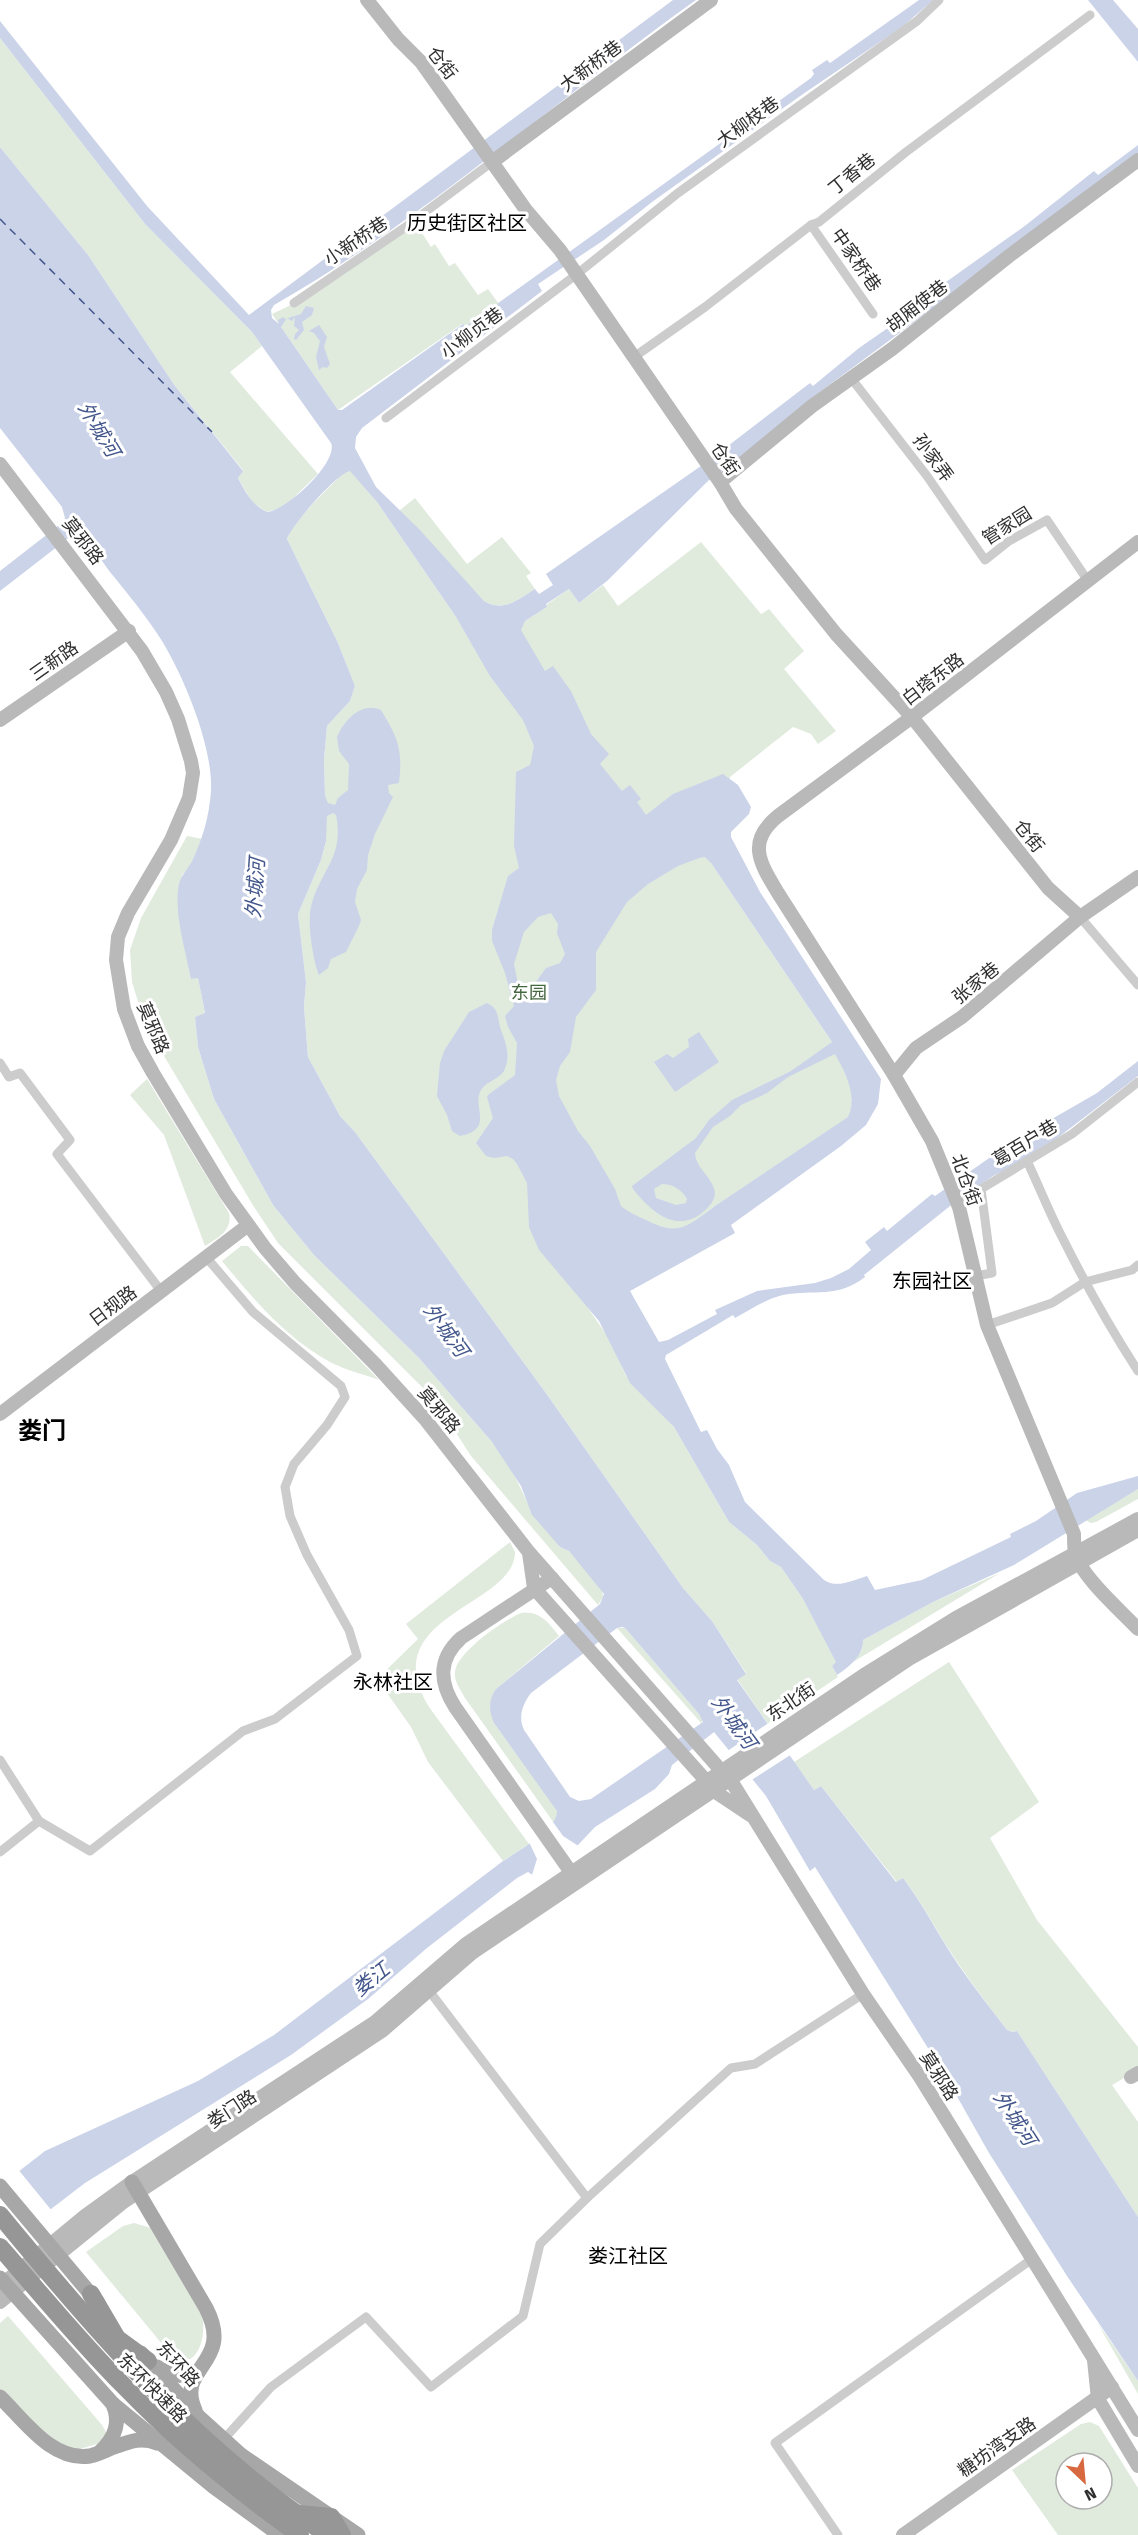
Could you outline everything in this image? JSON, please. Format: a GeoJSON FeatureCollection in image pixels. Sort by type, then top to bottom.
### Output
{"type":"FeatureCollection","features":[{"type":"Feature","properties":{"kind":"highway","name":"东环快速路"},"geometry":{"type":"LineString","coordinates":[[0,2216],[87,2317],[143,2368],[231,2463],[296,2514],[329,2526]]}},
{"type":"Feature","properties":{"kind":"highway","name":"东环快速路"},"geometry":{"type":"LineString","coordinates":[[2,2249],[40,2294],[146,2408],[221,2474],[300,2535]]}},
{"type":"Feature","properties":{"kind":"highway"},"geometry":{"type":"LineString","coordinates":[[91,2294],[117,2339],[143,2368]]}},
{"type":"Feature","properties":{"kind":"highway"},"geometry":{"type":"LineString","coordinates":[[87,2317],[117,2339]]}},
{"type":"Feature","properties":{"kind":"highway"},"geometry":{"type":"LineString","coordinates":[[329,2526],[342,2535]]}},
{"type":"Feature","properties":{"kind":"main road","name":"仓街"},"geometry":{"type":"LineString","coordinates":[[367,0],[398,39],[421,62],[526,210],[560,250],[736,508],[836,634],[912,717],[1048,888],[1080,917]]}},
{"type":"Feature","properties":{"kind":"main road","name":"大新桥巷"},"geometry":{"type":"LineString","coordinates":[[491,160],[711,0]]}},
{"type":"Feature","properties":{"kind":"main road","name":"胡厢使巷"},"geometry":{"type":"LineString","coordinates":[[719,480],[812,406],[1138,160]]}},
{"type":"Feature","properties":{"kind":"main road","name":"莫邪路"},"geometry":{"type":"LineString","coordinates":[[3,474],[49,526],[129,631],[166,692],[186,741],[193,773],[189,798],[171,840],[128,913],[118,937],[116,960],[119,990],[138,1046],[247,1226],[295,1283],[376,1365],[425,1419],[528,1551],[734,1784],[863,1994],[920,2077],[1138,2430]]}},
{"type":"Feature","properties":{"kind":"main road","name":"白塔东路"},"geometry":{"type":"LineString","coordinates":[[758,849],[764,833],[774,819],[912,717],[1138,542]]}},
{"type":"Feature","properties":{"kind":"main road","name":"三新路"},"geometry":{"type":"LineString","coordinates":[[0,720],[129,631]]}},
{"type":"Feature","properties":{"kind":"main road","name":"北仓街"},"geometry":{"type":"LineString","coordinates":[[758,849],[763,868],[777,892],[925,1127],[958,1208],[987,1324],[1074,1534],[1078,1558]]}},
{"type":"Feature","properties":{"kind":"main road","name":"张家巷"},"geometry":{"type":"LineString","coordinates":[[894,1075],[916,1048],[962,1017],[1080,917],[1138,877]]}},
{"type":"Feature","properties":{"kind":"main road","name":"日规路"},"geometry":{"type":"LineString","coordinates":[[0,1414],[247,1226]]}},
{"type":"Feature","properties":{"kind":"main road","name":"东北街"},"geometry":{"type":"LineString","coordinates":[[1078,1558],[1138,1519]]}},
{"type":"Feature","properties":{"kind":"main road","name":"东北街"},"geometry":{"type":"LineString","coordinates":[[480,1941],[884,1661],[1078,1558],[1138,1530]]}},
{"type":"Feature","properties":{"kind":"main road","name":"莫邪路"},"geometry":{"type":"LineString","coordinates":[[528,1551],[534,1588],[717,1793],[754,1818]]}},
{"type":"Feature","properties":{"kind":"main road"},"geometry":{"type":"LineString","coordinates":[[1078,1558],[1109,1600],[1138,1629]]}},
{"type":"Feature","properties":{"kind":"main road"},"geometry":{"type":"LineString","coordinates":[[552,1578],[461,1638],[447,1655],[442,1670],[444,1684],[452,1701],[575,1877]]}},
{"type":"Feature","properties":{"kind":"main road","name":"娄门路"},"geometry":{"type":"LineString","coordinates":[[0,2302],[135,2187],[425,1986],[480,1941]]}},
{"type":"Feature","properties":{"kind":"main road","name":"东环路"},"geometry":{"type":"LineString","coordinates":[[0,2186],[91,2294],[143,2368],[241,2455],[329,2526],[358,2535]]}},
{"type":"Feature","properties":{"kind":"main road"},"geometry":{"type":"LineString","coordinates":[[135,2187],[212,2321],[213,2348],[207,2361],[191,2383],[189,2392],[199,2417]]}},
{"type":"Feature","properties":{"kind":"main road","name":"娄门路"},"geometry":{"type":"LineString","coordinates":[[0,2286],[93,2209],[135,2187]]}},
{"type":"Feature","properties":{"kind":"main road"},"geometry":{"type":"LineString","coordinates":[[0,2278],[24,2308],[113,2404],[214,2487],[280,2535]]}},
{"type":"Feature","properties":{"kind":"main road"},"geometry":{"type":"LineString","coordinates":[[1093,2355],[1098,2399],[1138,2466]]}},
{"type":"Feature","properties":{"kind":"main road"},"geometry":{"type":"LineString","coordinates":[[143,2368],[176,2375],[187,2375],[199,2371]]}},
{"type":"Feature","properties":{"kind":"main road","name":"糖坊湾支路"},"geometry":{"type":"LineString","coordinates":[[903,2535],[1112,2387]]}},
{"type":"Feature","properties":{"kind":"main road"},"geometry":{"type":"LineString","coordinates":[[0,2397],[38,2435],[58,2450],[80,2456],[140,2440],[162,2446]]}},
{"type":"Feature","properties":{"kind":"main road"},"geometry":{"type":"LineString","coordinates":[[98,2453],[110,2442],[115,2432],[116,2414],[113,2404]]}},
{"type":"Feature","properties":{"kind":"street","name":"大柳枝巷"},"geometry":{"type":"LineString","coordinates":[[577,274],[678,193],[916,21],[939,0]]}},
{"type":"Feature","properties":{"kind":"street","name":"丁香巷"},"geometry":{"type":"LineString","coordinates":[[634,357],[705,307],[811,225],[819,222],[906,152],[1090,15]]}},
{"type":"Feature","properties":{"kind":"street","name":"小新桥巷"},"geometry":{"type":"LineString","coordinates":[[294,303],[404,228],[491,160]]}},
{"type":"Feature","properties":{"kind":"street","name":"中家桥巷"},"geometry":{"type":"LineString","coordinates":[[811,225],[873,314]]}},
{"type":"Feature","properties":{"kind":"street","name":"小柳贞巷"},"geometry":{"type":"LineString","coordinates":[[386,418],[577,274]]}},
{"type":"Feature","properties":{"kind":"street","name":"孙家弄"},"geometry":{"type":"LineString","coordinates":[[851,378],[927,476],[984,560]]}},
{"type":"Feature","properties":{"kind":"street","name":"管家园"},"geometry":{"type":"LineString","coordinates":[[984,560],[1009,541],[1047,520],[1088,581]]}},
{"type":"Feature","properties":{"kind":"street"},"geometry":{"type":"LineString","coordinates":[[1080,917],[1138,985]]}},
{"type":"Feature","properties":{"kind":"street"},"geometry":{"type":"LineString","coordinates":[[0,1063],[9,1077],[20,1073],[70,1140],[57,1154],[161,1291]]}},
{"type":"Feature","properties":{"kind":"street","name":"葛百户巷"},"geometry":{"type":"LineString","coordinates":[[975,1276],[992,1274],[981,1189],[1072,1134],[1138,1082]]}},
{"type":"Feature","properties":{"kind":"street"},"geometry":{"type":"LineString","coordinates":[[1027,1161],[1060,1235],[1109,1326],[1138,1371]]}},
{"type":"Feature","properties":{"kind":"street"},"geometry":{"type":"LineString","coordinates":[[0,1760],[39,1821],[90,1851],[243,1731],[275,1719],[357,1656],[349,1630],[307,1556],[290,1516],[285,1487],[294,1464],[327,1425],[345,1397],[341,1386],[254,1312],[206,1257]]}},
{"type":"Feature","properties":{"kind":"street"},"geometry":{"type":"LineString","coordinates":[[987,1324],[1053,1302],[1085,1282],[1132,1270],[1138,1265]]}},
{"type":"Feature","properties":{"kind":"street"},"geometry":{"type":"LineString","coordinates":[[0,1852],[39,1821]]}},
{"type":"Feature","properties":{"kind":"street"},"geometry":{"type":"LineString","coordinates":[[425,1986],[587,2198]]}},
{"type":"Feature","properties":{"kind":"street"},"geometry":{"type":"LineString","coordinates":[[224,2439],[271,2387],[366,2317],[431,2387],[523,2316],[540,2244],[587,2198],[731,2068],[755,2064],[863,1994]]}},
{"type":"Feature","properties":{"kind":"street"},"geometry":{"type":"LineString","coordinates":[[838,2535],[775,2443],[1032,2259]]}},
{"type":"Feature","properties":{"kind":"green space"},"geometry":{"type":"Polygon","coordinates":[[[0,38],[145,224],[252,332],[262,346],[230,372],[318,474],[284,507],[267,512],[252,502],[238,478],[243,470],[175,386],[88,255],[0,147],[0,38]]]}},
{"type":"Feature","properties":{"kind":"green space"},"geometry":{"type":"Polygon","coordinates":[[[416,224],[431,247],[435,244],[449,266],[455,263],[478,295],[488,289],[499,304],[465,327],[462,324],[338,410],[272,314],[293,304],[416,224]]]}},
{"type":"Feature","properties":{"kind":"green space","name":"东园"},"geometry":{"type":"Polygon","coordinates":[[[348,470],[352,471],[377,502],[472,644],[525,621],[569,589],[579,603],[603,585],[618,606],[701,542],[761,614],[769,609],[804,651],[784,669],[836,731],[818,744],[811,734],[793,727],[730,777],[711,863],[832,1042],[851,1088],[852,1104],[849,1117],[711,1209],[588,1308],[610,1340],[626,1376],[674,1427],[729,1522],[757,1545],[770,1561],[781,1567],[803,1599],[837,1662],[832,1666],[838,1677],[768,1724],[737,1679],[746,1673],[712,1621],[683,1588],[543,1389],[355,1132],[340,1116],[308,1057],[304,1007],[306,982],[298,914],[321,860],[326,841],[324,759],[327,726],[350,701],[355,686],[338,643],[287,539],[303,514],[348,470]]]}},
{"type":"Feature","properties":{"kind":"green space"},"geometry":{"type":"Polygon","coordinates":[[[415,498],[467,564],[502,537],[531,573],[526,576],[535,589],[504,605],[498,606],[484,601],[399,511],[415,498]]]}},
{"type":"Feature","properties":{"kind":"green space"},"geometry":{"type":"Polygon","coordinates":[[[187,836],[203,839],[188,869],[182,875],[191,979],[198,977],[205,1014],[195,1017],[198,1047],[214,1099],[273,1205],[314,1255],[419,1358],[492,1442],[511,1468],[528,1504],[560,1547],[569,1551],[602,1589],[603,1597],[598,1605],[471,1456],[442,1411],[423,1388],[278,1243],[254,1207],[145,1024],[132,982],[130,950],[141,918],[187,836]]]}},
{"type":"Feature","properties":{"kind":"green space"},"geometry":{"type":"Polygon","coordinates":[[[147,1079],[229,1213],[227,1229],[205,1246],[164,1135],[130,1095],[147,1079]]]}},
{"type":"Feature","properties":{"kind":"green space"},"geometry":{"type":"Polygon","coordinates":[[[241,1246],[248,1246],[379,1380],[330,1362],[299,1341],[271,1317],[222,1261],[241,1246]]]}},
{"type":"Feature","properties":{"kind":"green space"},"geometry":{"type":"Polygon","coordinates":[[[1138,1489],[1138,1499],[1096,1522],[1091,1523],[1085,1520],[1138,1489]]]}},
{"type":"Feature","properties":{"kind":"green space"},"geometry":{"type":"Polygon","coordinates":[[[510,1542],[515,1552],[509,1571],[494,1586],[432,1632],[419,1652],[417,1676],[429,1707],[529,1844],[503,1861],[428,1762],[411,1727],[377,1679],[418,1639],[406,1624],[510,1542]]]}},
{"type":"Feature","properties":{"kind":"green space"},"geometry":{"type":"Polygon","coordinates":[[[1000,1573],[853,1662],[862,1650],[863,1640],[933,1602],[1000,1573]]]}},
{"type":"Feature","properties":{"kind":"green space"},"geometry":{"type":"Polygon","coordinates":[[[521,1613],[538,1616],[547,1622],[559,1636],[496,1689],[494,1723],[554,1805],[558,1813],[554,1823],[465,1698],[455,1676],[458,1664],[472,1646],[493,1629],[521,1613]]]}},
{"type":"Feature","properties":{"kind":"green space"},"geometry":{"type":"Polygon","coordinates":[[[617,1628],[625,1628],[699,1714],[702,1724],[617,1628]]]}},
{"type":"Feature","properties":{"kind":"green space"},"geometry":{"type":"Polygon","coordinates":[[[949,1662],[1039,1802],[990,1838],[1037,1920],[1138,2047],[1138,2070],[1112,2085],[1138,2122],[1138,2217],[1017,2031],[1007,2030],[983,1999],[903,1878],[897,1882],[821,1786],[814,1790],[794,1762],[949,1662]]]}},
{"type":"Feature","properties":{"kind":"green space"},"geometry":{"type":"Polygon","coordinates":[[[134,2223],[151,2228],[202,2316],[202,2341],[194,2356],[188,2359],[181,2360],[172,2356],[86,2252],[123,2226],[134,2223]]]}},
{"type":"Feature","properties":{"kind":"green space"},"geometry":{"type":"Polygon","coordinates":[[[8,2316],[102,2425],[107,2434],[104,2442],[76,2450],[55,2443],[0,2391],[0,2323],[8,2316]]]}},
{"type":"Feature","properties":{"kind":"green space"},"geometry":{"type":"Polygon","coordinates":[[[1097,2322],[1138,2381],[1138,2394],[1097,2322]]]}},
{"type":"Feature","properties":{"kind":"green space"},"geometry":{"type":"Polygon","coordinates":[[[1090,2422],[1099,2426],[1138,2488],[1138,2535],[1058,2535],[1012,2470],[1081,2424],[1090,2422]]]}},
{"type":"Feature","properties":{"kind":"water"},"geometry":{"type":"Polygon","coordinates":[[[673,0],[696,0],[437,197],[330,271],[274,305],[271,310],[272,318],[279,324],[278,320],[283,317],[287,318],[281,327],[338,410],[342,410],[463,324],[465,327],[811,78],[814,74],[812,70],[827,60],[830,63],[919,0],[933,0],[902,27],[803,94],[652,202],[604,240],[538,284],[542,291],[362,428],[356,437],[355,448],[376,487],[419,529],[484,601],[498,606],[504,605],[535,589],[539,594],[553,585],[546,574],[711,459],[810,383],[813,386],[859,348],[934,296],[932,292],[1026,225],[1094,171],[1098,175],[1138,145],[1138,156],[809,400],[761,441],[708,481],[607,581],[579,603],[569,589],[525,621],[521,630],[545,671],[553,666],[571,691],[591,734],[609,754],[600,764],[622,791],[630,785],[641,799],[637,802],[646,815],[673,794],[723,774],[738,785],[751,807],[749,814],[731,832],[731,837],[760,892],[881,1079],[878,1104],[866,1125],[841,1146],[731,1225],[735,1233],[630,1291],[659,1342],[668,1340],[717,1314],[715,1310],[757,1291],[815,1283],[849,1269],[871,1250],[865,1242],[884,1227],[887,1231],[932,1194],[935,1196],[1012,1142],[1097,1093],[1138,1061],[1138,1076],[1034,1156],[993,1176],[950,1206],[855,1284],[835,1291],[794,1293],[770,1299],[735,1318],[733,1315],[666,1355],[665,1359],[701,1432],[707,1430],[729,1465],[745,1502],[829,1583],[845,1583],[867,1576],[875,1590],[922,1580],[1011,1537],[1010,1534],[1036,1521],[1077,1493],[1138,1476],[1138,1489],[1014,1565],[933,1602],[863,1640],[858,1656],[837,1675],[832,1666],[836,1662],[803,1599],[781,1567],[770,1561],[757,1545],[729,1522],[674,1427],[630,1383],[599,1321],[539,1250],[529,1227],[527,1183],[517,1164],[507,1156],[494,1158],[486,1156],[476,1143],[493,1118],[488,1095],[515,1075],[517,1043],[505,1016],[514,1006],[505,973],[492,941],[492,930],[508,876],[519,868],[514,846],[516,772],[530,765],[534,746],[523,720],[490,676],[456,617],[377,502],[350,471],[335,481],[315,501],[287,539],[338,643],[355,686],[350,701],[327,726],[324,759],[325,796],[328,803],[335,805],[338,798],[348,790],[349,764],[339,751],[337,737],[354,714],[367,708],[381,710],[392,728],[400,752],[399,783],[388,785],[389,793],[393,797],[375,834],[368,855],[367,870],[357,889],[355,902],[361,920],[359,926],[346,952],[331,959],[328,968],[319,975],[311,941],[310,914],[315,894],[330,864],[337,842],[336,815],[333,813],[327,816],[326,841],[321,860],[298,914],[306,982],[304,1007],[308,1057],[340,1116],[355,1132],[543,1389],[683,1588],[712,1621],[746,1674],[737,1680],[814,1790],[821,1786],[896,1882],[903,1878],[975,1988],[1007,2030],[1017,2031],[1138,2217],[1138,2381],[1067,2276],[989,2153],[946,2077],[815,1867],[810,1871],[766,1796],[714,1732],[672,1765],[669,1774],[655,1789],[595,1827],[578,1845],[534,1876],[528,1872],[517,1878],[427,1948],[368,1999],[291,2055],[85,2183],[0,2248],[0,2186],[45,2151],[198,2081],[274,2035],[544,1832],[556,1817],[557,1811],[494,1723],[490,1710],[493,1693],[600,1604],[604,1594],[569,1551],[560,1547],[532,1515],[521,1486],[492,1442],[419,1358],[314,1255],[273,1205],[214,1099],[198,1047],[195,1017],[205,1013],[198,978],[191,979],[178,906],[180,881],[196,852],[207,819],[211,791],[210,773],[196,714],[180,674],[162,641],[96,552],[78,534],[71,536],[0,591],[0,571],[63,522],[65,518],[62,507],[0,428],[0,147],[88,255],[175,386],[243,471],[238,478],[253,502],[267,512],[276,510],[298,495],[327,462],[331,443],[252,332],[145,224],[0,38],[0,21],[147,206],[249,315],[673,0]],[[705,857],[678,866],[648,884],[627,902],[596,952],[596,990],[576,1017],[570,1052],[560,1066],[556,1080],[559,1096],[615,1189],[621,1206],[639,1217],[667,1228],[690,1224],[848,1117],[852,1101],[849,1084],[835,1054],[788,1077],[767,1093],[741,1105],[730,1116],[713,1127],[695,1153],[698,1164],[714,1187],[715,1193],[711,1204],[702,1213],[692,1219],[682,1221],[663,1217],[647,1205],[633,1189],[632,1186],[696,1138],[709,1120],[732,1100],[791,1071],[832,1042],[711,863],[705,857]],[[551,913],[538,917],[524,932],[514,964],[521,998],[524,998],[546,968],[560,963],[565,954],[557,933],[558,924],[551,913]],[[662,1184],[654,1189],[656,1198],[676,1205],[686,1203],[685,1196],[673,1186],[662,1184]],[[617,1628],[531,1693],[522,1711],[521,1720],[524,1730],[570,1797],[579,1801],[591,1799],[703,1722],[699,1714],[625,1628],[617,1628]]]}},
{"type":"Feature","properties":{"kind":"water"},"geometry":{"type":"Polygon","coordinates":[[[1088,0],[1113,0],[1138,29],[1138,62],[1088,0]]]}},
{"type":"Feature","properties":{"kind":"water"},"geometry":{"type":"Polygon","coordinates":[[[306,306],[314,308],[312,315],[302,322],[304,330],[296,340],[294,339],[295,334],[299,330],[294,326],[295,317],[292,321],[287,318],[301,314],[306,306]]]}},
{"type":"Feature","properties":{"kind":"water"},"geometry":{"type":"Polygon","coordinates":[[[319,325],[327,337],[324,347],[330,364],[327,368],[323,367],[319,370],[316,357],[320,341],[314,333],[309,331],[319,325]]]}},
{"type":"Feature","properties":{"kind":"water"},"geometry":{"type":"Polygon","coordinates":[[[487,1003],[494,1008],[497,1015],[506,1045],[506,1066],[501,1074],[480,1092],[480,1117],[476,1129],[460,1136],[452,1131],[437,1096],[440,1063],[444,1051],[469,1012],[487,1003]]]}},
{"type":"Feature","properties":{"kind":"water"},"geometry":{"type":"Polygon","coordinates":[[[699,1032],[719,1062],[675,1092],[654,1062],[667,1054],[673,1058],[689,1047],[688,1039],[699,1032]]]}},
{"type":"Feature","properties":{"kind":"pier"},"geometry":{"type":"Polygon","coordinates":[[[770,1722],[792,1754],[750,1781],[726,1752],[770,1722]]]}},
{"type":"Feature","properties":{"kind":"pier"},"geometry":{"type":"Polygon","coordinates":[[[553,1822],[563,1836],[580,1847],[533,1879],[531,1878],[537,1859],[529,1842],[553,1822]]]}},
{"type":"Feature","properties":{"kind":"pier"},"geometry":{"type":"Polygon","coordinates":[[[17,2168],[52,2211],[0,2251],[0,2182],[17,2168]]]}},
{"type":"Feature","properties":{"kind":"ferry route"},"geometry":{"type":"LineString","coordinates":[[0,219],[212,432]]}},
{"type":"Feature","properties":{"kind":"district","name":"历史街区社区"},"geometry":{"type":"Point","coordinates":[467,223]}},
{"type":"Feature","properties":{"kind":"district","name":"东园社区"},"geometry":{"type":"Point","coordinates":[932,1281]}},
{"type":"Feature","properties":{"kind":"district","name":"娄门"},"geometry":{"type":"Point","coordinates":[42,1431]}},
{"type":"Feature","properties":{"kind":"district","name":"永林社区"},"geometry":{"type":"Point","coordinates":[393,1682]}},
{"type":"Feature","properties":{"kind":"district","name":"娄江社区"},"geometry":{"type":"Point","coordinates":[628,2256]}},
{"type":"Feature","properties":{"kind":"water label","name":"外城河"},"geometry":{"type":"Point","coordinates":[99,429]}},
{"type":"Feature","properties":{"kind":"water label","name":"外城河"},"geometry":{"type":"Point","coordinates":[255,888]}},
{"type":"Feature","properties":{"kind":"water label","name":"外城河"},"geometry":{"type":"Point","coordinates":[446,1330]}},
{"type":"Feature","properties":{"kind":"water label","name":"外城河"},"geometry":{"type":"Point","coordinates":[734,1722]}},
{"type":"Feature","properties":{"kind":"water label","name":"娄江"},"geometry":{"type":"Point","coordinates":[371,1979]}},
{"type":"Feature","properties":{"kind":"water label","name":"外城河"},"geometry":{"type":"Point","coordinates":[1015,2118]}}]}
